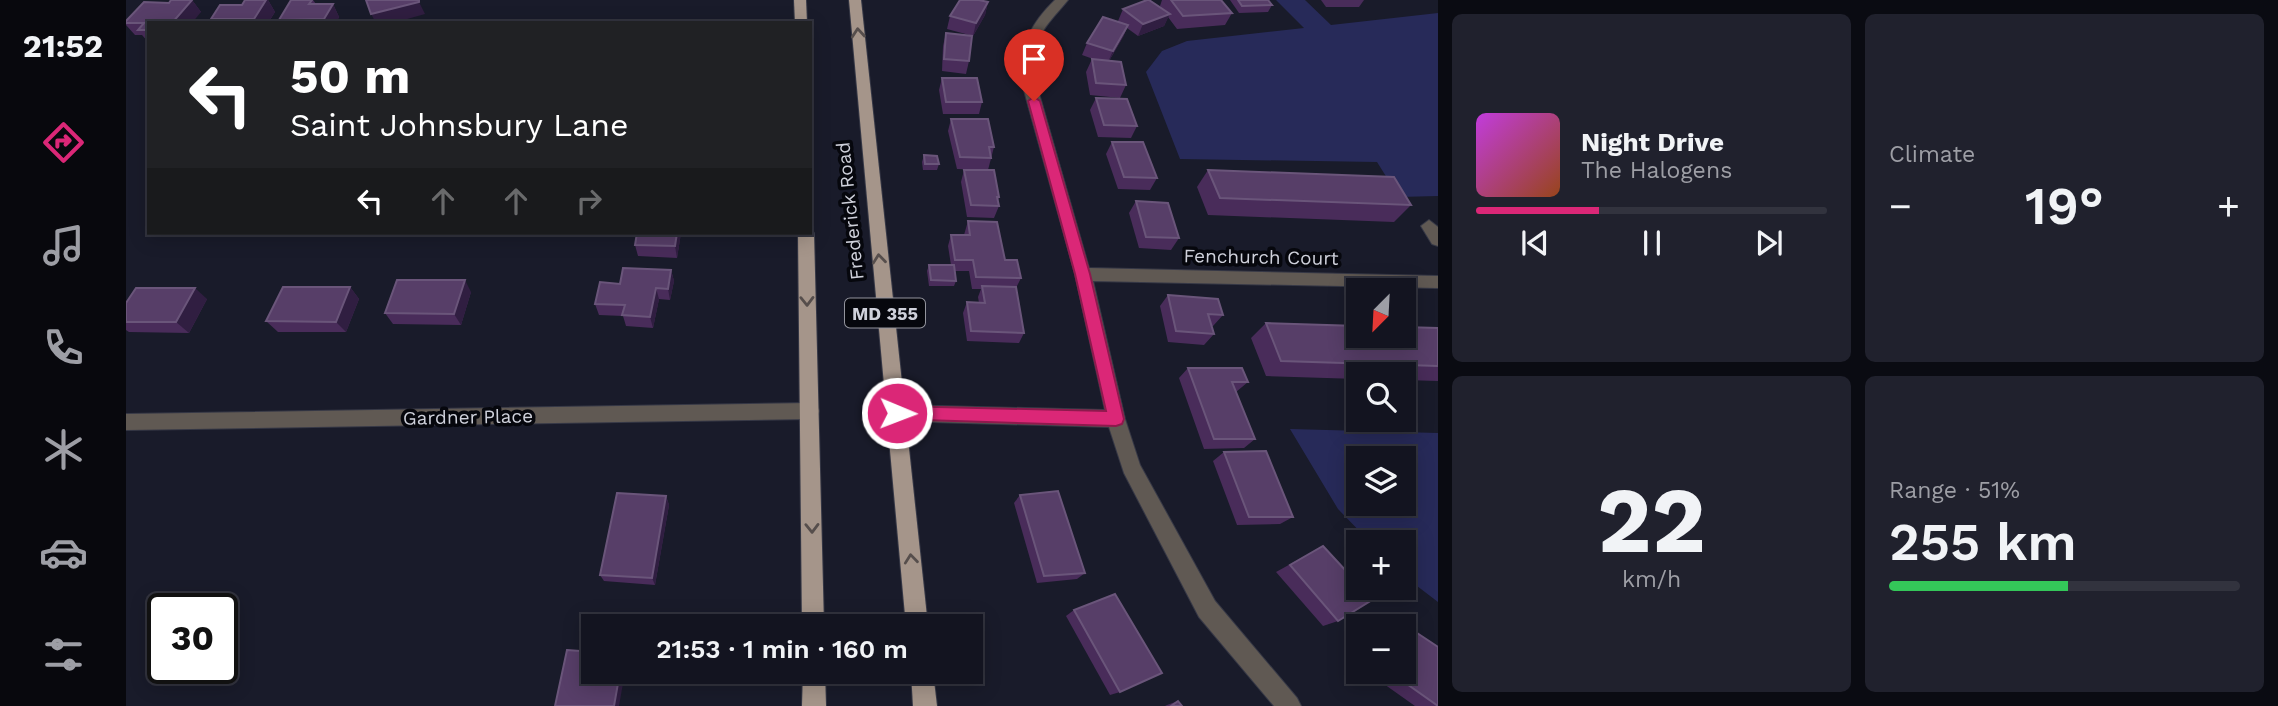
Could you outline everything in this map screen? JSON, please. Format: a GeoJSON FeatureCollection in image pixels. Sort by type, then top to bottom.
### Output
{"type":"FeatureCollection","features":[{"type":"Feature","properties":{"kind":"main road"},"geometry":{"type":"LineString","coordinates":[[800,0],[801,21]]}},
{"type":"Feature","properties":{"kind":"main road","name":"Frederick Road"},"geometry":{"type":"LineString","coordinates":[[855,0],[874,211],[917,614]]}},
{"type":"Feature","properties":{"kind":"main road"},"geometry":{"type":"LineString","coordinates":[[806,235],[813,614]]}},
{"type":"Feature","properties":{"kind":"main road"},"geometry":{"type":"LineString","coordinates":[[814,684],[814,706]]}},
{"type":"Feature","properties":{"kind":"main road"},"geometry":{"type":"LineString","coordinates":[[923,684],[925,706]]}},
{"type":"Feature","properties":{"kind":"street"},"geometry":{"type":"LineString","coordinates":[[1062,0],[1034,31],[1028,47],[1027,76],[1083,274],[1116,419],[1131,467],[1207,610],[1289,706]]}},
{"type":"Feature","properties":{"kind":"street","name":"Fenchurch Court"},"geometry":{"type":"LineString","coordinates":[[1083,274],[1438,282]]}},
{"type":"Feature","properties":{"kind":"street","name":"Gardner Place"},"geometry":{"type":"LineString","coordinates":[[126,422],[810,411]]}},
{"type":"Feature","properties":{"kind":"street"},"geometry":{"type":"LineString","coordinates":[[897,413],[1116,419]]}},
{"type":"Feature","properties":{"kind":"shaded area"},"geometry":{"type":"Polygon","coordinates":[[[1276,0],[1305,0],[1331,25],[1438,13],[1438,196],[1399,197],[1377,162],[1180,159],[1146,72],[1162,51],[1187,41],[1304,28],[1276,0]]]}},
{"type":"Feature","properties":{"kind":"shaded area"},"geometry":{"type":"Polygon","coordinates":[[[1290,429],[1438,433],[1438,602],[1416,585],[1416,530],[1358,530],[1338,509],[1290,429]]]}},
{"type":"Feature","properties":{"kind":"building"},"geometry":{"type":"Polygon","coordinates":[[[171,0],[192,0],[174,21],[147,21],[147,30],[138,30],[144,23],[126,23],[144,2],[169,3],[171,0]]]}},
{"type":"Feature","properties":{"kind":"building"},"geometry":{"type":"Polygon","coordinates":[[[245,0],[266,0],[254,19],[211,19],[220,5],[242,5],[245,0]]]}},
{"type":"Feature","properties":{"kind":"building"},"geometry":{"type":"Polygon","coordinates":[[[291,0],[312,0],[309,4],[333,4],[324,19],[279,20],[291,0]]]}},
{"type":"Feature","properties":{"kind":"building"},"geometry":{"type":"Polygon","coordinates":[[[366,0],[419,0],[419,2],[371,14],[366,0]]]}},
{"type":"Feature","properties":{"kind":"building"},"geometry":{"type":"Polygon","coordinates":[[[960,0],[988,2],[976,23],[950,16],[960,0]]]}},
{"type":"Feature","properties":{"kind":"building"},"geometry":{"type":"Polygon","coordinates":[[[1147,0],[1170,14],[1143,24],[1123,9],[1147,0]]]}},
{"type":"Feature","properties":{"kind":"building"},"geometry":{"type":"Polygon","coordinates":[[[1171,0],[1221,0],[1232,13],[1183,16],[1171,0]]]}},
{"type":"Feature","properties":{"kind":"building"},"geometry":{"type":"Polygon","coordinates":[[[1238,0],[1268,0],[1272,5],[1242,6],[1238,0]]]}},
{"type":"Feature","properties":{"kind":"building"},"geometry":{"type":"Polygon","coordinates":[[[1103,17],[1128,25],[1113,51],[1087,43],[1103,17]]]}},
{"type":"Feature","properties":{"kind":"building"},"geometry":{"type":"Polygon","coordinates":[[[946,33],[972,36],[969,61],[944,59],[946,33]]]}},
{"type":"Feature","properties":{"kind":"building"},"geometry":{"type":"Polygon","coordinates":[[[1092,59],[1121,62],[1126,85],[1096,83],[1092,59]]]}},
{"type":"Feature","properties":{"kind":"building"},"geometry":{"type":"Polygon","coordinates":[[[942,78],[977,78],[982,102],[946,102],[942,78]]]}},
{"type":"Feature","properties":{"kind":"building"},"geometry":{"type":"Polygon","coordinates":[[[1096,98],[1127,99],[1137,126],[1104,125],[1096,98]]]}},
{"type":"Feature","properties":{"kind":"building"},"geometry":{"type":"Polygon","coordinates":[[[951,119],[988,119],[994,147],[989,147],[991,158],[960,157],[951,119]]]}},
{"type":"Feature","properties":{"kind":"building"},"geometry":{"type":"Polygon","coordinates":[[[1112,142],[1143,142],[1157,178],[1124,177],[1112,142]]]}},
{"type":"Feature","properties":{"kind":"building"},"geometry":{"type":"Polygon","coordinates":[[[924,155],[937,156],[939,164],[925,164],[924,155]]]}},
{"type":"Feature","properties":{"kind":"building"},"geometry":{"type":"Polygon","coordinates":[[[964,170],[994,170],[999,206],[971,205],[964,170]]]}},
{"type":"Feature","properties":{"kind":"building"},"geometry":{"type":"Polygon","coordinates":[[[1208,170],[1394,177],[1411,205],[1220,198],[1208,170]]]}},
{"type":"Feature","properties":{"kind":"building"},"geometry":{"type":"Polygon","coordinates":[[[1136,201],[1168,203],[1179,238],[1146,237],[1136,201]]]}},
{"type":"Feature","properties":{"kind":"building"},"geometry":{"type":"Polygon","coordinates":[[[968,221],[997,222],[1005,260],[1017,260],[1021,278],[976,277],[973,260],[955,260],[951,235],[970,235],[968,221]]]}},
{"type":"Feature","properties":{"kind":"building"},"geometry":{"type":"Polygon","coordinates":[[[637,235],[677,235],[675,246],[635,245],[637,235]]]}},
{"type":"Feature","properties":{"kind":"building"},"geometry":{"type":"Polygon","coordinates":[[[929,265],[954,265],[956,281],[931,280],[929,265]]]}},
{"type":"Feature","properties":{"kind":"building"},"geometry":{"type":"Polygon","coordinates":[[[623,268],[671,270],[668,289],[656,288],[650,317],[622,315],[625,305],[595,304],[600,282],[620,284],[623,268]]]}},
{"type":"Feature","properties":{"kind":"building"},"geometry":{"type":"Polygon","coordinates":[[[397,280],[465,280],[454,314],[385,313],[397,280]]]}},
{"type":"Feature","properties":{"kind":"building"},"geometry":{"type":"Polygon","coordinates":[[[982,286],[1016,287],[1024,333],[971,331],[967,302],[985,303],[982,286]]]}},
{"type":"Feature","properties":{"kind":"building"},"geometry":{"type":"Polygon","coordinates":[[[283,287],[350,287],[336,322],[266,321],[283,287]]]}},
{"type":"Feature","properties":{"kind":"building"},"geometry":{"type":"Polygon","coordinates":[[[136,288],[195,288],[176,322],[126,322],[126,303],[136,288]]]}},
{"type":"Feature","properties":{"kind":"building"},"geometry":{"type":"Polygon","coordinates":[[[1168,295],[1218,299],[1223,315],[1208,314],[1214,334],[1176,331],[1168,295]]]}},
{"type":"Feature","properties":{"kind":"building"},"geometry":{"type":"Polygon","coordinates":[[[1266,323],[1346,326],[1346,348],[1416,348],[1416,327],[1438,328],[1438,366],[1416,365],[1416,362],[1281,361],[1266,323]]]}},
{"type":"Feature","properties":{"kind":"building"},"geometry":{"type":"Polygon","coordinates":[[[1188,368],[1242,368],[1248,382],[1232,382],[1255,439],[1214,439],[1188,368]]]}},
{"type":"Feature","properties":{"kind":"building"},"geometry":{"type":"Polygon","coordinates":[[[1266,451],[1293,517],[1249,517],[1224,452],[1266,451]]]}},
{"type":"Feature","properties":{"kind":"building"},"geometry":{"type":"Polygon","coordinates":[[[1058,491],[1085,573],[1044,576],[1020,495],[1058,491]]]}},
{"type":"Feature","properties":{"kind":"building"},"geometry":{"type":"Polygon","coordinates":[[[617,493],[666,496],[652,578],[600,575],[617,493]]]}},
{"type":"Feature","properties":{"kind":"building"},"geometry":{"type":"Polygon","coordinates":[[[1323,546],[1346,571],[1346,600],[1372,600],[1338,621],[1290,565],[1323,546]]]}},
{"type":"Feature","properties":{"kind":"building"},"geometry":{"type":"Polygon","coordinates":[[[1115,594],[1162,673],[1120,692],[1074,610],[1115,594]]]}},
{"type":"Feature","properties":{"kind":"building"},"geometry":{"type":"Polygon","coordinates":[[[1416,632],[1438,647],[1438,706],[1407,684],[1416,684],[1416,632]]]}},
{"type":"Feature","properties":{"kind":"building"},"geometry":{"type":"Polygon","coordinates":[[[567,650],[581,651],[581,684],[618,684],[614,706],[555,706],[567,650]]]}},
{"type":"Feature","properties":{"kind":"route"},"geometry":{"type":"LineString","coordinates":[[897,413],[1116,419],[1083,274],[1034,101]]}}]}
